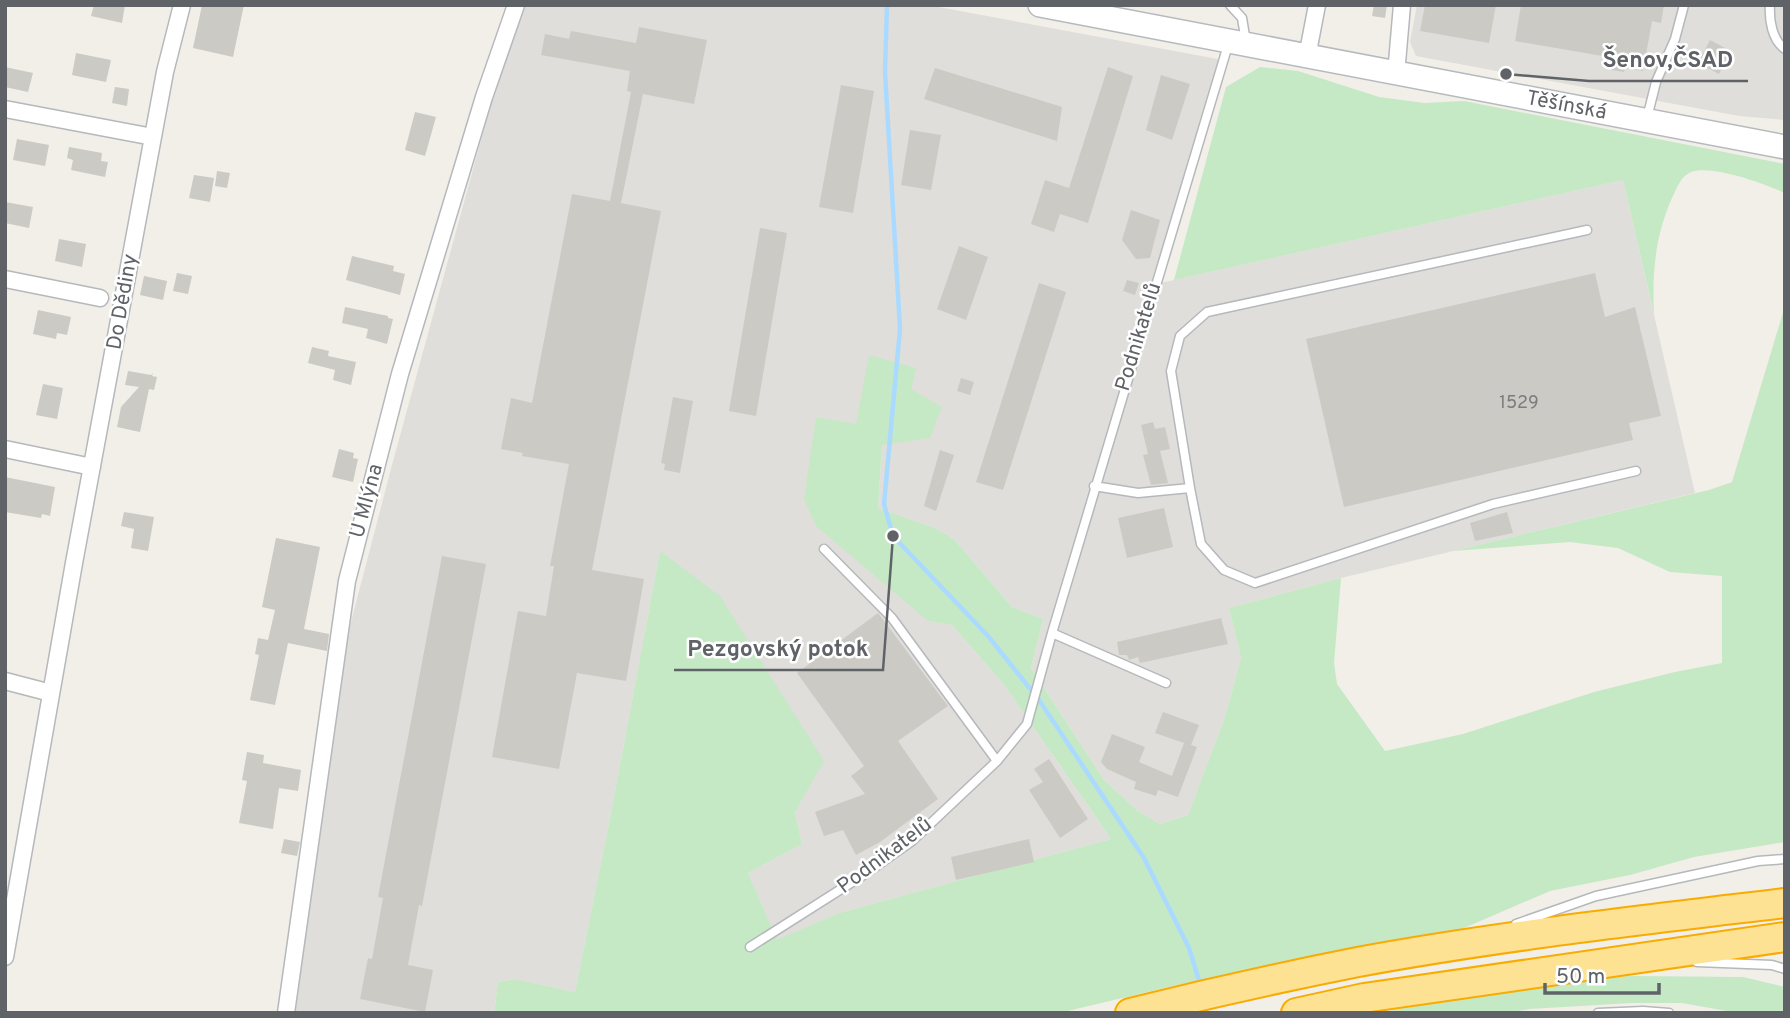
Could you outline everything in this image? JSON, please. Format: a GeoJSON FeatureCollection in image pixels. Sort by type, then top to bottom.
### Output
{"type":"FeatureCollection","features":[{"type":"Feature","properties":{"kind":"highway"},"geometry":{"type":"LineString","coordinates":[[1130,1013],[1360,962],[1452,947],[1785,903]]}},
{"type":"Feature","properties":{"kind":"highway"},"geometry":{"type":"LineString","coordinates":[[1296,1013],[1364,998],[1785,937]]}},
{"type":"Feature","properties":{"kind":"main road","name":"Těšínská"},"geometry":{"type":"LineString","coordinates":[[1040,5],[1127,15],[1237,44],[1785,147]]}},
{"type":"Feature","properties":{"kind":"street","name":"Do Dědiny"},"geometry":{"type":"LineString","coordinates":[[5,957],[165,72],[182,5]]}},
{"type":"Feature","properties":{"kind":"street","name":"U Mlýna"},"geometry":{"type":"LineString","coordinates":[[286,1013],[347,581],[400,374],[484,97],[516,5]]}},
{"type":"Feature","properties":{"kind":"street"},"geometry":{"type":"LineString","coordinates":[[1307,58],[1317,5]]}},
{"type":"Feature","properties":{"kind":"street"},"geometry":{"type":"LineString","coordinates":[[1396,74],[1402,5]]}},
{"type":"Feature","properties":{"kind":"street"},"geometry":{"type":"LineString","coordinates":[[5,109],[153,137]]}},
{"type":"Feature","properties":{"kind":"street","name":"Do Dědiny"},"geometry":{"type":"LineString","coordinates":[[5,279],[100,298]]}},
{"type":"Feature","properties":{"kind":"street"},"geometry":{"type":"LineString","coordinates":[[5,449],[92,467]]}},
{"type":"Feature","properties":{"kind":"street"},"geometry":{"type":"LineString","coordinates":[[5,681],[51,693]]}},
{"type":"Feature","properties":{"kind":"lane"},"geometry":{"type":"LineString","coordinates":[[1230,5],[1242,18],[1237,44]]}},
{"type":"Feature","properties":{"kind":"lane"},"geometry":{"type":"LineString","coordinates":[[1646,121],[1656,82],[1675,39],[1684,5]]}},
{"type":"Feature","properties":{"kind":"lane"},"geometry":{"type":"LineString","coordinates":[[1770,5],[1769,20],[1779,46],[1785,49]]}},
{"type":"Feature","properties":{"kind":"lane","name":"Podnikatelů"},"geometry":{"type":"LineString","coordinates":[[750,947],[868,873],[912,841],[998,761],[1027,724],[1094,486],[1237,44]]}},
{"type":"Feature","properties":{"kind":"lane"},"geometry":{"type":"LineString","coordinates":[[1587,230],[1207,312],[1180,336],[1171,371],[1201,544],[1224,570],[1255,583],[1493,504],[1636,471]]}},
{"type":"Feature","properties":{"kind":"lane"},"geometry":{"type":"LineString","coordinates":[[1094,486],[1138,493],[1190,488]]}},
{"type":"Feature","properties":{"kind":"lane"},"geometry":{"type":"LineString","coordinates":[[824,549],[892,618],[998,761]]}},
{"type":"Feature","properties":{"kind":"lane"},"geometry":{"type":"LineString","coordinates":[[1052,633],[1166,683]]}},
{"type":"Feature","properties":{"kind":"lane"},"geometry":{"type":"LineString","coordinates":[[1452,947],[1596,895],[1758,861],[1785,859]]}},
{"type":"Feature","properties":{"kind":"lane"},"geometry":{"type":"LineString","coordinates":[[1632,960],[1772,965],[1785,969]]}},
{"type":"Feature","properties":{"kind":"lane"},"geometry":{"type":"LineString","coordinates":[[1598,1013],[1669,1013]]}},
{"type":"Feature","properties":{"kind":"shaded area"},"geometry":{"type":"Polygon","coordinates":[[[518,5],[928,5],[1223,60],[1156,284],[1623,180],[1695,493],[1341,578],[1229,608],[1241,658],[1225,717],[1188,815],[1160,824],[1138,811],[1104,780],[1031,668],[1043,619],[1012,607],[954,539],[935,528],[878,508],[882,444],[899,442],[856,425],[816,417],[928,621],[952,625],[1005,686],[1111,839],[839,913],[777,941],[748,873],[802,844],[795,812],[823,761],[660,551],[575,992],[515,979],[498,982],[494,1013],[291,1013],[346,641],[518,5]]]}},
{"type":"Feature","properties":{"kind":"shaded area"},"geometry":{"type":"Polygon","coordinates":[[[1417,5],[1785,5],[1785,120],[1739,116],[1416,56],[1410,42],[1417,5]]]}},
{"type":"Feature","properties":{"kind":"green space"},"geometry":{"type":"Polygon","coordinates":[[[1260,67],[1298,71],[1379,97],[1425,103],[1464,101],[1785,164],[1785,193],[1725,173],[1700,170],[1684,177],[1666,212],[1658,241],[1654,269],[1654,314],[1623,180],[1174,280],[1226,87],[1260,67]]]}},
{"type":"Feature","properties":{"kind":"green space"},"geometry":{"type":"Polygon","coordinates":[[[1785,306],[1785,842],[1694,857],[1630,875],[1550,891],[1457,931],[1177,985],[1059,1013],[494,1013],[498,982],[515,979],[575,992],[660,551],[720,596],[824,761],[795,812],[802,844],[748,873],[777,940],[839,913],[1111,839],[1005,686],[952,625],[928,621],[816,526],[804,499],[816,417],[856,424],[869,355],[916,368],[911,389],[942,407],[930,438],[882,445],[878,508],[935,528],[954,539],[1012,607],[1043,619],[1031,668],[1104,780],[1138,811],[1160,824],[1188,815],[1225,717],[1241,658],[1229,608],[1341,578],[1334,663],[1337,684],[1385,751],[1463,734],[1594,692],[1722,663],[1722,576],[1670,572],[1618,548],[1570,542],[1453,551],[1709,490],[1732,482],[1785,306]]]}},
{"type":"Feature","properties":{"kind":"green space"},"geometry":{"type":"Polygon","coordinates":[[[1628,976],[1743,977],[1785,987],[1785,1013],[1738,1013],[1682,1003],[1632,1003],[1529,1009],[1509,1013],[1378,1013],[1462,998],[1628,976]]]}},
{"type":"Feature","properties":{"kind":"building"},"geometry":{"type":"Polygon","coordinates":[[[94,5],[125,5],[122,23],[91,16],[94,5]]]}},
{"type":"Feature","properties":{"kind":"building"},"geometry":{"type":"Polygon","coordinates":[[[202,5],[244,5],[233,57],[193,48],[202,5]]]}},
{"type":"Feature","properties":{"kind":"building"},"geometry":{"type":"Polygon","coordinates":[[[1374,5],[1387,5],[1385,18],[1372,16],[1374,5]]]}},
{"type":"Feature","properties":{"kind":"building"},"geometry":{"type":"Polygon","coordinates":[[[1425,5],[1496,5],[1489,43],[1420,31],[1425,5]]]}},
{"type":"Feature","properties":{"kind":"building"},"geometry":{"type":"Polygon","coordinates":[[[1521,5],[1664,5],[1661,23],[1652,21],[1643,71],[1625,68],[1624,72],[1612,70],[1614,58],[1515,41],[1521,5]]]}},
{"type":"Feature","properties":{"kind":"building"},"geometry":{"type":"Polygon","coordinates":[[[639,27],[707,40],[694,104],[643,94],[621,203],[661,211],[592,570],[644,579],[626,681],[577,673],[559,769],[492,757],[518,611],[546,616],[554,566],[550,566],[569,464],[522,456],[523,453],[501,449],[511,398],[532,403],[572,194],[610,201],[631,92],[627,91],[630,71],[541,55],[545,34],[569,39],[571,31],[636,43],[639,27]]]}},
{"type":"Feature","properties":{"kind":"building"},"geometry":{"type":"Polygon","coordinates":[[[1710,40],[1727,49],[1725,52],[1729,54],[1719,74],[1698,63],[1710,40]]]}},
{"type":"Feature","properties":{"kind":"building"},"geometry":{"type":"Polygon","coordinates":[[[76,53],[111,60],[106,82],[72,75],[76,53]]]}},
{"type":"Feature","properties":{"kind":"building"},"geometry":{"type":"Polygon","coordinates":[[[5,67],[33,73],[28,92],[5,87],[5,67]]]}},
{"type":"Feature","properties":{"kind":"building"},"geometry":{"type":"Polygon","coordinates":[[[1108,67],[1133,76],[1088,223],[1060,214],[1054,232],[1031,224],[1045,180],[1069,188],[1108,67]]]}},
{"type":"Feature","properties":{"kind":"building"},"geometry":{"type":"Polygon","coordinates":[[[935,68],[1062,107],[1057,141],[924,99],[935,68]]]}},
{"type":"Feature","properties":{"kind":"building"},"geometry":{"type":"Polygon","coordinates":[[[1161,75],[1190,84],[1172,140],[1146,130],[1161,75]]]}},
{"type":"Feature","properties":{"kind":"building"},"geometry":{"type":"Polygon","coordinates":[[[841,85],[874,91],[853,213],[819,207],[841,85]]]}},
{"type":"Feature","properties":{"kind":"building"},"geometry":{"type":"Polygon","coordinates":[[[115,87],[129,89],[127,106],[112,103],[115,87]]]}},
{"type":"Feature","properties":{"kind":"building"},"geometry":{"type":"Polygon","coordinates":[[[415,112],[436,117],[425,156],[405,150],[415,112]]]}},
{"type":"Feature","properties":{"kind":"building"},"geometry":{"type":"Polygon","coordinates":[[[910,130],[941,135],[931,190],[901,185],[910,130]]]}},
{"type":"Feature","properties":{"kind":"building"},"geometry":{"type":"Polygon","coordinates":[[[17,139],[49,145],[45,166],[13,160],[17,139]]]}},
{"type":"Feature","properties":{"kind":"building"},"geometry":{"type":"Polygon","coordinates":[[[69,147],[102,153],[101,161],[108,162],[105,177],[71,170],[73,160],[67,158],[69,147]]]}},
{"type":"Feature","properties":{"kind":"building"},"geometry":{"type":"Polygon","coordinates":[[[217,171],[230,173],[227,188],[215,186],[217,171]]]}},
{"type":"Feature","properties":{"kind":"building"},"geometry":{"type":"Polygon","coordinates":[[[194,175],[214,178],[210,202],[189,198],[194,175]]]}},
{"type":"Feature","properties":{"kind":"building"},"geometry":{"type":"Polygon","coordinates":[[[5,202],[33,207],[29,228],[5,223],[5,202]]]}},
{"type":"Feature","properties":{"kind":"building"},"geometry":{"type":"Polygon","coordinates":[[[1131,210],[1160,220],[1150,258],[1136,259],[1122,240],[1131,210]]]}},
{"type":"Feature","properties":{"kind":"building"},"geometry":{"type":"Polygon","coordinates":[[[760,228],[787,233],[756,416],[729,411],[760,228]]]}},
{"type":"Feature","properties":{"kind":"building"},"geometry":{"type":"Polygon","coordinates":[[[59,239],[86,244],[82,267],[55,261],[59,239]]]}},
{"type":"Feature","properties":{"kind":"building"},"geometry":{"type":"Polygon","coordinates":[[[959,246],[988,257],[966,320],[937,309],[959,246]]]}},
{"type":"Feature","properties":{"kind":"building"},"geometry":{"type":"Polygon","coordinates":[[[352,256],[394,266],[393,271],[405,274],[400,295],[346,280],[352,256]]]}},
{"type":"Feature","properties":{"kind":"building"},"geometry":{"type":"Polygon","coordinates":[[[177,273],[192,276],[188,294],[173,291],[177,273]]]}},
{"type":"Feature","properties":{"kind":"building"},"geometry":{"type":"Polygon","coordinates":[[[1595,273],[1605,317],[1635,307],[1661,416],[1629,423],[1633,440],[1344,507],[1306,339],[1595,273]]]}},
{"type":"Feature","properties":{"kind":"building"},"geometry":{"type":"Polygon","coordinates":[[[144,276],[167,281],[163,300],[140,295],[144,276]]]}},
{"type":"Feature","properties":{"kind":"building"},"geometry":{"type":"Polygon","coordinates":[[[1127,280],[1139,283],[1135,295],[1123,291],[1127,280]]]}},
{"type":"Feature","properties":{"kind":"building"},"geometry":{"type":"Polygon","coordinates":[[[1039,283],[1066,292],[1003,490],[976,482],[1039,283]]]}},
{"type":"Feature","properties":{"kind":"building"},"geometry":{"type":"Polygon","coordinates":[[[345,307],[393,319],[387,344],[366,338],[368,329],[342,323],[345,307]]]}},
{"type":"Feature","properties":{"kind":"building"},"geometry":{"type":"Polygon","coordinates":[[[38,310],[71,317],[67,335],[57,333],[56,339],[33,334],[38,310]]]}},
{"type":"Feature","properties":{"kind":"building"},"geometry":{"type":"Polygon","coordinates":[[[312,347],[329,351],[328,356],[356,362],[351,385],[333,380],[335,370],[308,363],[312,347]]]}},
{"type":"Feature","properties":{"kind":"building"},"geometry":{"type":"Polygon","coordinates":[[[128,371],[151,375],[153,373],[152,376],[157,377],[154,390],[149,389],[140,432],[117,427],[121,407],[139,387],[125,385],[128,371]]]}},
{"type":"Feature","properties":{"kind":"building"},"geometry":{"type":"Polygon","coordinates":[[[961,378],[974,382],[970,395],[957,391],[961,378]]]}},
{"type":"Feature","properties":{"kind":"building"},"geometry":{"type":"Polygon","coordinates":[[[43,384],[63,388],[57,419],[36,415],[43,384]]]}},
{"type":"Feature","properties":{"kind":"building"},"geometry":{"type":"Polygon","coordinates":[[[673,397],[693,401],[680,473],[664,470],[665,464],[661,463],[673,397]]]}},
{"type":"Feature","properties":{"kind":"building"},"geometry":{"type":"Polygon","coordinates":[[[1153,422],[1155,429],[1165,427],[1170,449],[1160,451],[1168,483],[1151,485],[1143,455],[1148,454],[1141,425],[1153,422]]]}},
{"type":"Feature","properties":{"kind":"building"},"geometry":{"type":"Polygon","coordinates":[[[339,449],[354,453],[353,458],[358,459],[353,482],[332,477],[339,449]]]}},
{"type":"Feature","properties":{"kind":"building"},"geometry":{"type":"Polygon","coordinates":[[[940,450],[954,455],[936,511],[924,506],[940,450]]]}},
{"type":"Feature","properties":{"kind":"building"},"geometry":{"type":"Polygon","coordinates":[[[5,477],[55,487],[50,516],[42,514],[41,518],[5,512],[5,477]]]}},
{"type":"Feature","properties":{"kind":"building"},"geometry":{"type":"Polygon","coordinates":[[[1164,508],[1173,547],[1127,558],[1118,518],[1164,508]]]}},
{"type":"Feature","properties":{"kind":"building"},"geometry":{"type":"Polygon","coordinates":[[[124,512],[154,517],[148,551],[131,548],[134,529],[121,526],[124,512]]]}},
{"type":"Feature","properties":{"kind":"building"},"geometry":{"type":"Polygon","coordinates":[[[1507,512],[1513,533],[1475,541],[1470,523],[1507,512]]]}},
{"type":"Feature","properties":{"kind":"building"},"geometry":{"type":"Polygon","coordinates":[[[276,538],[320,547],[304,629],[329,634],[327,651],[288,643],[275,705],[250,700],[259,655],[255,654],[258,638],[268,640],[275,610],[262,607],[276,538]]]}},
{"type":"Feature","properties":{"kind":"building"},"geometry":{"type":"Polygon","coordinates":[[[442,556],[486,564],[422,906],[419,905],[408,965],[433,970],[425,1012],[360,999],[368,958],[372,959],[383,898],[378,897],[442,556]]]}},
{"type":"Feature","properties":{"kind":"building"},"geometry":{"type":"Polygon","coordinates":[[[878,613],[948,706],[898,741],[938,799],[880,842],[856,855],[843,830],[824,836],[815,812],[865,794],[851,776],[864,766],[797,673],[878,613]]]}},
{"type":"Feature","properties":{"kind":"building"},"geometry":{"type":"Polygon","coordinates":[[[1221,618],[1228,644],[1140,663],[1138,657],[1129,660],[1127,655],[1119,655],[1117,642],[1221,618]]]}},
{"type":"Feature","properties":{"kind":"building"},"geometry":{"type":"Polygon","coordinates":[[[1163,712],[1199,725],[1191,745],[1197,747],[1178,797],[1158,790],[1156,796],[1134,789],[1136,782],[1107,769],[1101,762],[1112,734],[1145,747],[1139,762],[1172,776],[1184,743],[1155,733],[1163,712]]]}},
{"type":"Feature","properties":{"kind":"building"},"geometry":{"type":"Polygon","coordinates":[[[247,752],[264,755],[263,763],[301,770],[298,791],[279,788],[273,829],[239,823],[247,781],[242,780],[247,752]]]}},
{"type":"Feature","properties":{"kind":"building"},"geometry":{"type":"Polygon","coordinates":[[[1049,759],[1088,819],[1060,838],[1029,790],[1043,782],[1034,769],[1049,759]]]}},
{"type":"Feature","properties":{"kind":"building"},"geometry":{"type":"Polygon","coordinates":[[[284,839],[300,842],[297,856],[281,853],[284,839]]]}},
{"type":"Feature","properties":{"kind":"building"},"geometry":{"type":"Polygon","coordinates":[[[1029,839],[1034,862],[956,880],[951,857],[1029,839]]]}},
{"type":"Feature","properties":{"kind":"waterway"},"geometry":{"type":"LineString","coordinates":[[887,5],[885,72],[900,329],[884,504],[893,536],[988,636],[1039,700],[1144,858],[1189,948],[1201,987]]}},
{"type":"Feature","properties":{"kind":"place","name":"Šenov,ČSAD"},"geometry":{"type":"Point","coordinates":[1506,74]}},
{"type":"Feature","properties":{"kind":"place","name":"Pezgovský potok"},"geometry":{"type":"Point","coordinates":[893,536]}}]}
